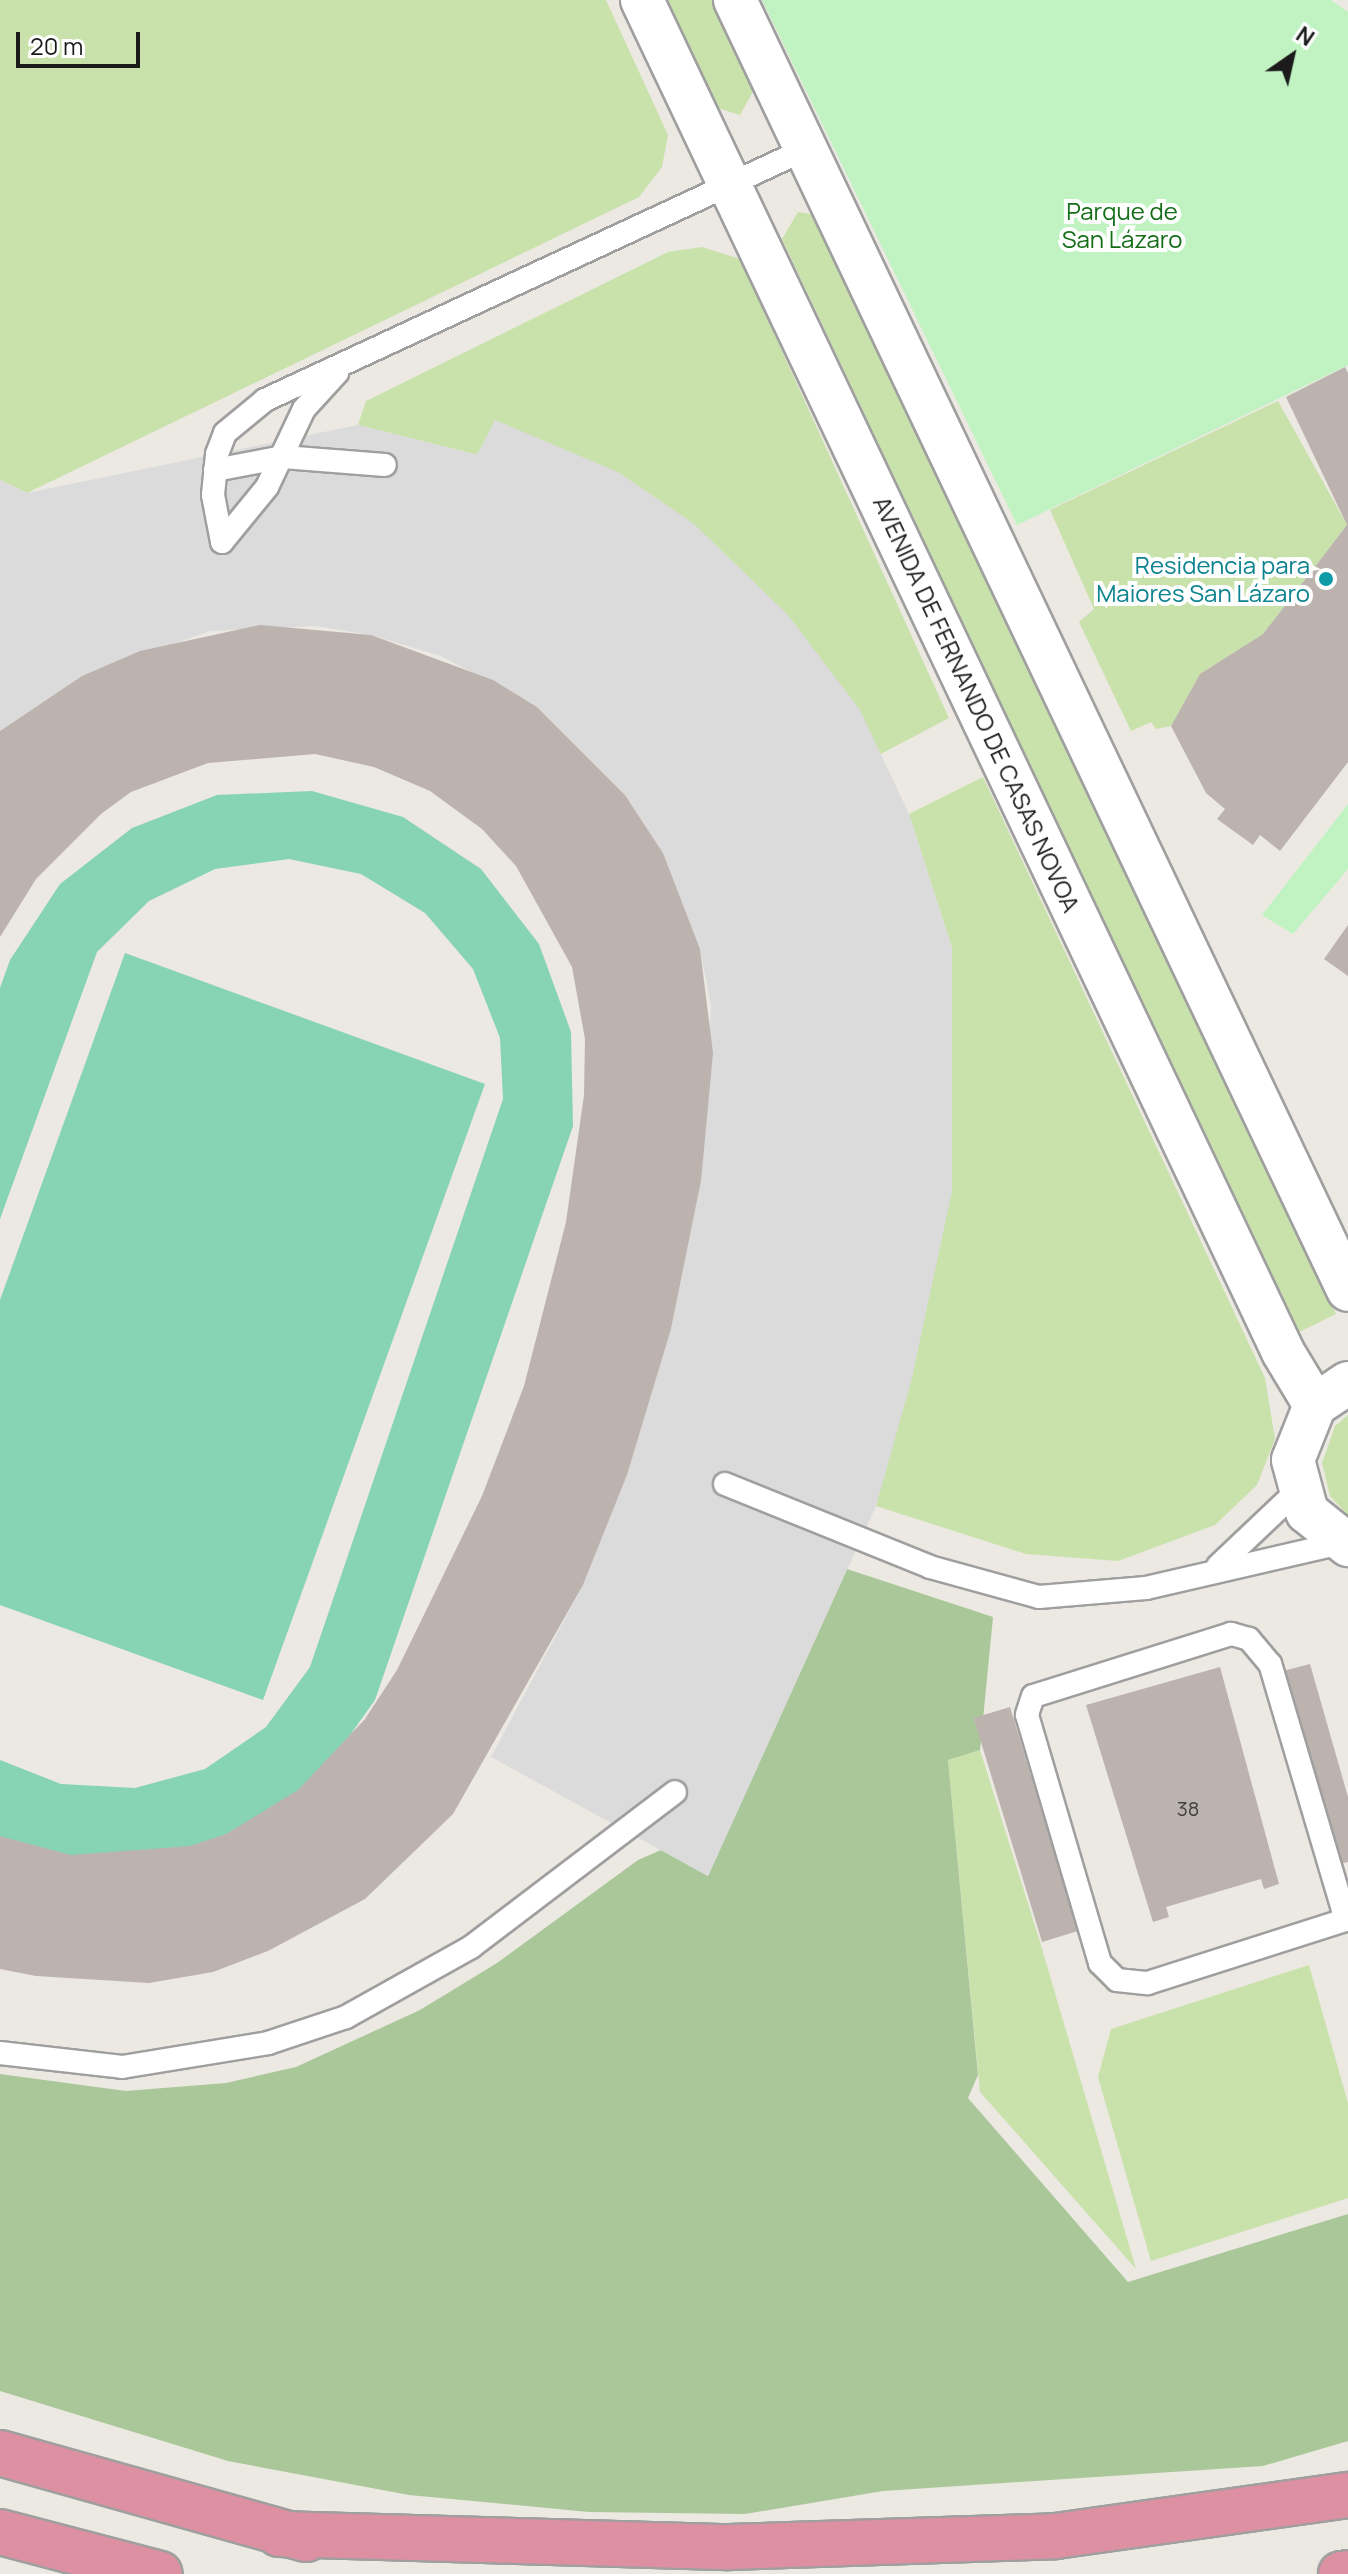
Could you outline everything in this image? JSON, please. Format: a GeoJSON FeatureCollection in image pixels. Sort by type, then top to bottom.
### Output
{"type":"FeatureCollection","features":[{"type":"Feature","properties":{"kind":"highway"},"geometry":{"type":"LineString","coordinates":[[0,2453],[279,2534],[512,2574]]}},
{"type":"Feature","properties":{"kind":"highway"},"geometry":{"type":"LineString","coordinates":[[279,2534],[729,2547],[1056,2536],[1348,2495]]}},
{"type":"Feature","properties":{"kind":"highway"},"geometry":{"type":"LineString","coordinates":[[0,2532],[160,2574]]}},
{"type":"Feature","properties":{"kind":"highway"},"geometry":{"type":"LineString","coordinates":[[1341,2574],[1348,2573]]}},
{"type":"Feature","properties":{"kind":"street","name":"AVENIDA DE FERNANDO DE CASAS NOVOA"},"geometry":{"type":"LineString","coordinates":[[642,0],[1283,1352],[1332,1394]]}},
{"type":"Feature","properties":{"kind":"street"},"geometry":{"type":"LineString","coordinates":[[735,0],[1348,1290]]}},
{"type":"Feature","properties":{"kind":"street"},"geometry":{"type":"LineString","coordinates":[[1332,1394],[1296,1445],[1297,1491],[1314,1521],[1345,1544]]}},
{"type":"Feature","properties":{"kind":"lane"},"geometry":{"type":"LineString","coordinates":[[344,367],[304,409],[283,457],[222,542],[215,470],[225,433],[245,415],[344,367],[730,182],[806,149]]}},
{"type":"Feature","properties":{"kind":"lane"},"geometry":{"type":"LineString","coordinates":[[215,470],[283,457],[385,465]]}},
{"type":"Feature","properties":{"kind":"lane"},"geometry":{"type":"LineString","coordinates":[[725,1484],[930,1567],[1039,1597],[1146,1588],[1217,1566],[1345,1544]]}},
{"type":"Feature","properties":{"kind":"lane"},"geometry":{"type":"LineString","coordinates":[[1217,1566],[1297,1491]]}},
{"type":"Feature","properties":{"kind":"lane"},"geometry":{"type":"LineString","coordinates":[[1231,1634],[1249,1639],[1270,1664],[1347,1920],[1148,1983],[1117,1980],[1096,1949],[1027,1715],[1033,1696],[1231,1634]]}},
{"type":"Feature","properties":{"kind":"lane"},"geometry":{"type":"LineString","coordinates":[[0,2053],[122,2067],[268,2043],[346,2017],[471,1947],[675,1792]]}},
{"type":"Feature","properties":{"kind":"green space"},"geometry":{"type":"Polygon","coordinates":[[[0,0],[606,0],[668,135],[662,167],[639,197],[27,493],[0,480],[0,0]]]}},
{"type":"Feature","properties":{"kind":"green space"},"geometry":{"type":"Polygon","coordinates":[[[661,0],[713,0],[755,88],[740,115],[711,106],[661,0]]]}},
{"type":"Feature","properties":{"kind":"green space","name":"Parque de San Lázaro"},"geometry":{"type":"Polygon","coordinates":[[[762,0],[1331,0],[1348,12],[1348,365],[1017,525],[762,0]]]}},
{"type":"Feature","properties":{"kind":"green space"},"geometry":{"type":"Polygon","coordinates":[[[798,212],[817,215],[1336,1314],[1297,1333],[782,239],[798,212]]]}},
{"type":"Feature","properties":{"kind":"green space"},"geometry":{"type":"Polygon","coordinates":[[[702,247],[740,259],[949,718],[877,756],[860,710],[496,420],[478,455],[358,425],[366,401],[668,252],[702,247]]]}},
{"type":"Feature","properties":{"kind":"green space"},"geometry":{"type":"Polygon","coordinates":[[[1278,401],[1347,525],[1263,634],[1200,674],[1171,726],[1156,729],[1151,722],[1131,731],[1079,622],[1094,609],[1050,510],[1278,401]]]}},
{"type":"Feature","properties":{"kind":"green space"},"geometry":{"type":"Polygon","coordinates":[[[983,777],[1265,1378],[1275,1439],[1257,1485],[1215,1525],[1118,1561],[1026,1554],[876,1506],[952,1191],[952,948],[909,814],[983,777]]]}},
{"type":"Feature","properties":{"kind":"green space"},"geometry":{"type":"Polygon","coordinates":[[[312,791],[403,817],[481,869],[539,944],[571,1032],[573,1126],[375,1700],[321,1776],[245,1832],[156,1861],[64,1862],[0,1841],[0,1760],[61,1784],[135,1788],[205,1769],[266,1727],[310,1667],[503,1099],[500,1038],[473,969],[425,913],[361,874],[289,859],[215,869],[149,901],[97,952],[0,1219],[0,988],[10,960],[60,884],[132,828],[217,795],[312,791]]]}},
{"type":"Feature","properties":{"kind":"green space"},"geometry":{"type":"Polygon","coordinates":[[[1348,804],[1348,869],[1293,934],[1262,915],[1348,804]]]}},
{"type":"Feature","properties":{"kind":"green space"},"geometry":{"type":"Polygon","coordinates":[[[125,953],[485,1084],[263,1700],[0,1605],[0,1300],[125,953]]]}},
{"type":"Feature","properties":{"kind":"green space"},"geometry":{"type":"Polygon","coordinates":[[[1348,1415],[1348,1515],[1330,1496],[1322,1463],[1335,1426],[1348,1415]]]}},
{"type":"Feature","properties":{"kind":"green space"},"geometry":{"type":"Polygon","coordinates":[[[847,1569],[993,1617],[980,1750],[948,1760],[978,2075],[968,2098],[1128,2282],[1348,2214],[1348,2441],[1263,2466],[883,2491],[745,2514],[589,2512],[409,2495],[228,2461],[0,2391],[0,2074],[126,2091],[226,2083],[296,2067],[420,2010],[497,1963],[638,1860],[661,1850],[708,1876],[847,1569]]]}},
{"type":"Feature","properties":{"kind":"green space"},"geometry":{"type":"Polygon","coordinates":[[[980,1750],[1136,2269],[980,2092],[948,1760],[980,1750]]]}},
{"type":"Feature","properties":{"kind":"green space"},"geometry":{"type":"Polygon","coordinates":[[[1309,1965],[1348,2103],[1348,2198],[1151,2261],[1098,2077],[1111,2029],[1309,1965]]]}},
{"type":"Feature","properties":{"kind":"shaded area"},"geometry":{"type":"Polygon","coordinates":[[[495,420],[618,472],[694,524],[788,615],[860,710],[909,814],[952,948],[952,1191],[911,1382],[876,1506],[708,1876],[491,1757],[583,1585],[627,1475],[671,1329],[701,1181],[711,1006],[700,949],[663,853],[625,795],[537,707],[441,656],[371,635],[316,626],[210,631],[82,676],[0,731],[0,480],[27,493],[358,425],[477,455],[495,420]]]}},
{"type":"Feature","properties":{"kind":"building","name":"Residencia para Maiores San Lázaro"},"geometry":{"type":"Polygon","coordinates":[[[1345,367],[1348,373],[1348,762],[1280,851],[1260,835],[1253,845],[1217,819],[1225,809],[1206,793],[1171,726],[1200,674],[1263,634],[1347,525],[1286,397],[1345,367]]]}},
{"type":"Feature","properties":{"kind":"building"},"geometry":{"type":"Polygon","coordinates":[[[260,625],[371,635],[493,680],[537,707],[625,795],[663,853],[700,949],[713,1053],[701,1181],[671,1329],[627,1475],[583,1585],[453,1814],[365,1899],[268,1951],[213,1972],[149,1983],[36,1976],[0,1969],[0,1836],[71,1855],[190,1846],[226,1834],[298,1790],[365,1719],[397,1670],[482,1496],[524,1386],[566,1222],[584,1095],[585,1039],[572,967],[516,866],[482,829],[430,791],[374,767],[315,754],[208,763],[131,792],[101,814],[36,879],[0,937],[0,731],[82,676],[140,651],[260,625]]]}},
{"type":"Feature","properties":{"kind":"building"},"geometry":{"type":"Polygon","coordinates":[[[1348,925],[1348,976],[1324,959],[1348,925]]]}},
{"type":"Feature","properties":{"kind":"building"},"geometry":{"type":"Polygon","coordinates":[[[1310,1664],[1348,1797],[1348,1862],[1335,1865],[1279,1672],[1310,1664]]]}},
{"type":"Feature","properties":{"kind":"building"},"geometry":{"type":"Polygon","coordinates":[[[1220,1667],[1279,1884],[1264,1889],[1261,1879],[1166,1907],[1169,1917],[1153,1922],[1086,1705],[1220,1667]]]}},
{"type":"Feature","properties":{"kind":"building"},"geometry":{"type":"Polygon","coordinates":[[[1010,1707],[1078,1931],[1042,1942],[974,1718],[1010,1707]]]}},
{"type":"Feature","properties":{"kind":"place","name":"Residencia para Maiores San Lázaro"},"geometry":{"type":"Point","coordinates":[1326,579]}}]}
